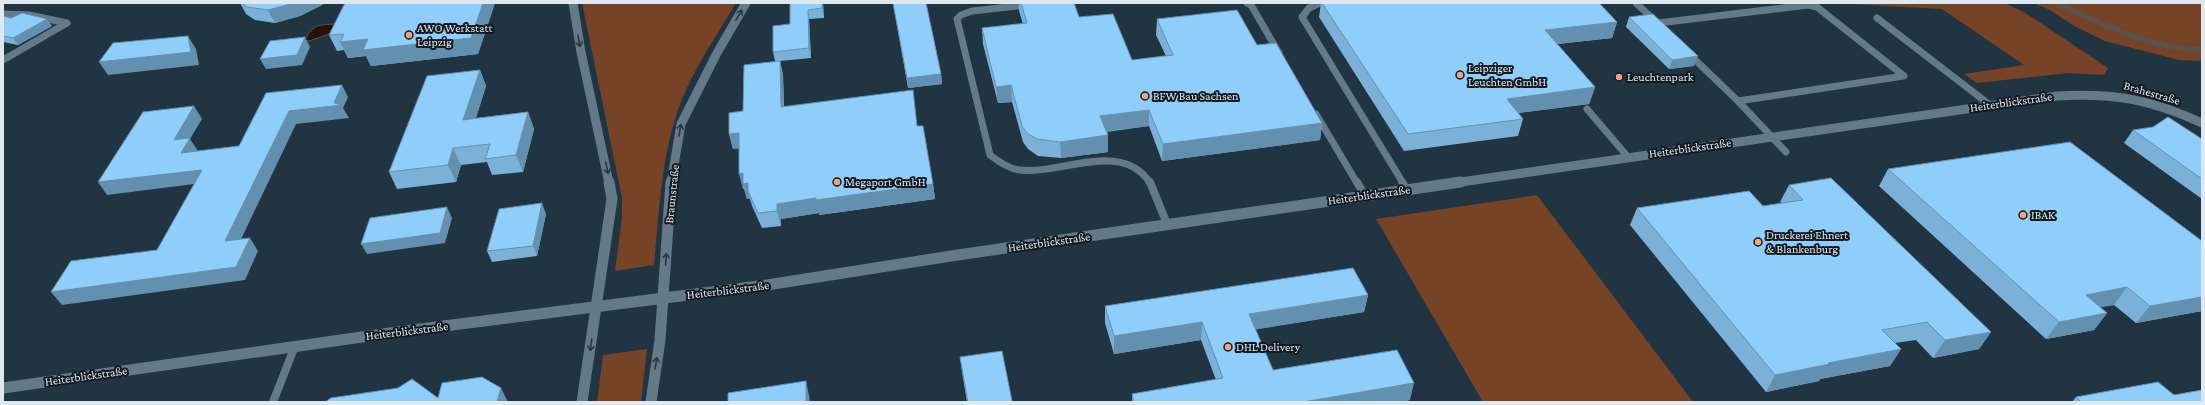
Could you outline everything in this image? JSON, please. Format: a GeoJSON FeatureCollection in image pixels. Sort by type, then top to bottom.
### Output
{"type":"FeatureCollection","features":[{"type":"Feature","properties":{"kind":"street"},"geometry":{"type":"LineString","coordinates":[[573,3],[582,55],[608,173],[612,199],[582,402]]}},
{"type":"Feature","properties":{"kind":"street","name":"Braunstraße"},"geometry":{"type":"LineString","coordinates":[[651,402],[663,298],[671,184],[681,124],[717,53],[746,3]]}},
{"type":"Feature","properties":{"kind":"street","name":"Heiterblickstraße"},"geometry":{"type":"LineString","coordinates":[[3,388],[295,346],[767,285],[1167,224],[1771,136],[2057,96],[2094,93]]}},
{"type":"Feature","properties":{"kind":"street","name":"Brahestraße"},"geometry":{"type":"LineString","coordinates":[[2094,93],[2117,94],[2147,101],[2170,108],[2202,123]]}},
{"type":"Feature","properties":{"kind":"lane"},"geometry":{"type":"LineString","coordinates":[[1044,3],[972,11],[961,15],[957,19],[990,155],[1002,164],[1020,170],[1043,170],[1101,160],[1121,163],[1139,169],[1147,178],[1167,224]]}},
{"type":"Feature","properties":{"kind":"lane"},"geometry":{"type":"LineString","coordinates":[[1247,3],[1250,5],[1282,58]]}},
{"type":"Feature","properties":{"kind":"lane"},"geometry":{"type":"LineString","coordinates":[[1320,3],[1309,8],[1302,17],[1407,190]]}},
{"type":"Feature","properties":{"kind":"lane"},"geometry":{"type":"LineString","coordinates":[[1636,3],[1660,26],[1808,5],[1817,7],[1904,76],[1738,101]]}},
{"type":"Feature","properties":{"kind":"lane"},"geometry":{"type":"LineString","coordinates":[[3,60],[67,24],[29,15],[4,14]]}},
{"type":"Feature","properties":{"kind":"lane"},"geometry":{"type":"LineString","coordinates":[[1877,18],[1990,105]]}},
{"type":"Feature","properties":{"kind":"lane"},"geometry":{"type":"LineString","coordinates":[[1680,45],[1738,101],[1786,152]]}},
{"type":"Feature","properties":{"kind":"lane"},"geometry":{"type":"LineString","coordinates":[[1310,104],[1365,196]]}},
{"type":"Feature","properties":{"kind":"lane"},"geometry":{"type":"LineString","coordinates":[[1587,109],[1628,157]]}},
{"type":"Feature","properties":{"kind":"lane"},"geometry":{"type":"LineString","coordinates":[[273,402],[295,346]]}},
{"type":"Feature","properties":{"kind":"shaded area"},"geometry":{"type":"Polygon","coordinates":[[[582,3],[736,3],[697,68],[683,96],[672,129],[664,167],[654,265],[615,271],[622,217],[622,198],[582,3]]]}},
{"type":"Feature","properties":{"kind":"shaded area"},"geometry":{"type":"Polygon","coordinates":[[[1832,3],[2004,3],[2024,12],[2108,68],[2104,75],[2069,73],[1977,83],[1964,74],[2024,65],[1942,9],[1832,3]]]}},
{"type":"Feature","properties":{"kind":"shaded area"},"geometry":{"type":"Polygon","coordinates":[[[2033,3],[2202,3],[2202,61],[2179,60],[2105,41],[2076,27],[2048,9],[2033,3]]]}},
{"type":"Feature","properties":{"kind":"shaded area"},"geometry":{"type":"Polygon","coordinates":[[[337,24],[332,33],[309,41],[305,40],[311,30],[318,26],[337,24]]]}},
{"type":"Feature","properties":{"kind":"shaded area"},"geometry":{"type":"Polygon","coordinates":[[[1537,195],[1693,402],[1483,402],[1376,219],[1537,195]]]}},
{"type":"Feature","properties":{"kind":"shaded area"},"geometry":{"type":"Polygon","coordinates":[[[647,349],[641,402],[597,402],[603,355],[647,349]]]}},
{"type":"Feature","properties":{"kind":"building"},"geometry":{"type":"Polygon","coordinates":[[[242,3],[294,3],[268,10],[247,7],[242,3]]]}},
{"type":"Feature","properties":{"kind":"building","name":"AWO Werkstatt Leipzig"},"geometry":{"type":"Polygon","coordinates":[[[345,3],[483,3],[471,38],[363,50],[368,39],[340,42],[344,34],[329,35],[345,3]]]}},
{"type":"Feature","properties":{"kind":"building"},"geometry":{"type":"Polygon","coordinates":[[[790,3],[822,3],[822,8],[808,10],[809,48],[773,52],[773,26],[790,24],[790,3]]]}},
{"type":"Feature","properties":{"kind":"building"},"geometry":{"type":"Polygon","coordinates":[[[893,3],[926,3],[941,74],[907,78],[893,3]]]}},
{"type":"Feature","properties":{"kind":"building","name":"BFW Bau Sachsen"},"geometry":{"type":"Polygon","coordinates":[[[1021,3],[1074,3],[1079,17],[1113,14],[1132,60],[1173,55],[1157,19],[1237,10],[1257,45],[1276,43],[1322,123],[1163,144],[1149,110],[1100,116],[1108,135],[1060,142],[1037,139],[1027,133],[1022,126],[1011,85],[996,87],[982,28],[1027,23],[1021,3]]]}},
{"type":"Feature","properties":{"kind":"building","name":"Leipziger Leuchten GmbH"},"geometry":{"type":"Polygon","coordinates":[[[1322,3],[1599,3],[1617,22],[1545,30],[1595,87],[1507,99],[1523,119],[1408,134],[1322,3]]]}},
{"type":"Feature","properties":{"kind":"building"},"geometry":{"type":"Polygon","coordinates":[[[22,13],[47,19],[13,38],[3,36],[3,16],[11,18],[22,13]]]}},
{"type":"Feature","properties":{"kind":"building"},"geometry":{"type":"Polygon","coordinates":[[[1653,14],[1698,56],[1672,60],[1629,17],[1653,14]]]}},
{"type":"Feature","properties":{"kind":"building"},"geometry":{"type":"Polygon","coordinates":[[[188,36],[191,52],[99,62],[113,43],[188,36]]]}},
{"type":"Feature","properties":{"kind":"building"},"geometry":{"type":"Polygon","coordinates":[[[305,37],[297,55],[260,59],[270,41],[305,37]]]}},
{"type":"Feature","properties":{"kind":"building"},"geometry":{"type":"Polygon","coordinates":[[[780,61],[781,107],[913,90],[917,126],[923,126],[933,184],[777,204],[777,211],[758,213],[748,191],[748,183],[743,184],[743,173],[739,174],[739,133],[729,134],[729,113],[743,111],[744,65],[780,61]]]}},
{"type":"Feature","properties":{"kind":"building"},"geometry":{"type":"Polygon","coordinates":[[[480,70],[463,120],[528,112],[516,155],[485,159],[490,144],[453,148],[448,165],[389,172],[427,76],[480,70]]]}},
{"type":"Feature","properties":{"kind":"building"},"geometry":{"type":"Polygon","coordinates":[[[342,85],[334,103],[342,105],[289,111],[225,241],[250,238],[236,267],[51,292],[71,261],[157,250],[202,170],[98,182],[143,112],[194,106],[174,140],[190,138],[181,153],[239,146],[266,93],[342,85]]]}},
{"type":"Feature","properties":{"kind":"building"},"geometry":{"type":"Polygon","coordinates":[[[2168,117],[2202,139],[2202,179],[2133,130],[2153,127],[2168,117]]]}},
{"type":"Feature","properties":{"kind":"building"},"geometry":{"type":"Polygon","coordinates":[[[2070,142],[2202,241],[2202,297],[2150,306],[2127,287],[2086,295],[2107,313],[2059,322],[1888,169],[2070,142]]]}},
{"type":"Feature","properties":{"kind":"building"},"geometry":{"type":"Polygon","coordinates":[[[1831,178],[1991,332],[1945,340],[1927,322],[1882,330],[1901,349],[1775,375],[1637,208],[1749,191],[1763,206],[1803,200],[1789,185],[1831,178]]]}},
{"type":"Feature","properties":{"kind":"building"},"geometry":{"type":"Polygon","coordinates":[[[542,203],[533,246],[487,251],[499,209],[542,203]]]}},
{"type":"Feature","properties":{"kind":"building"},"geometry":{"type":"Polygon","coordinates":[[[447,207],[440,233],[361,244],[370,218],[447,207]]]}},
{"type":"Feature","properties":{"kind":"building"},"geometry":{"type":"Polygon","coordinates":[[[1353,268],[1368,295],[1249,314],[1273,370],[1397,350],[1414,383],[1303,402],[1134,402],[1132,394],[1223,378],[1202,322],[1114,336],[1105,306],[1353,268]]]}},
{"type":"Feature","properties":{"kind":"building"},"geometry":{"type":"Polygon","coordinates":[[[1002,351],[1012,401],[968,402],[960,357],[1002,351]]]}},
{"type":"Feature","properties":{"kind":"building"},"geometry":{"type":"Polygon","coordinates":[[[482,377],[501,388],[497,402],[325,402],[331,398],[398,388],[412,379],[438,398],[442,383],[482,377]]]}},
{"type":"Feature","properties":{"kind":"building"},"geometry":{"type":"Polygon","coordinates":[[[806,381],[806,402],[728,402],[728,393],[806,381]]]}},
{"type":"Feature","properties":{"kind":"building"},"geometry":{"type":"Polygon","coordinates":[[[2158,382],[2174,395],[2202,390],[2202,402],[2081,402],[2076,397],[2158,382]]]}},
{"type":"Feature","properties":{"kind":"waterway"},"geometry":{"type":"LineString","coordinates":[[2056,3],[2109,27],[2145,40],[2183,49],[2202,50]]}},
{"type":"Feature","properties":{"kind":"place","name":"AWO Werkstatt Leipzig"},"geometry":{"type":"Point","coordinates":[409,35]}},
{"type":"Feature","properties":{"kind":"place","name":"Leipziger Leuchten GmbH"},"geometry":{"type":"Point","coordinates":[1460,75]}},
{"type":"Feature","properties":{"kind":"place","name":"Leuchtenpark"},"geometry":{"type":"Point","coordinates":[1619,77]}},
{"type":"Feature","properties":{"kind":"place","name":"BFW Bau Sachsen"},"geometry":{"type":"Point","coordinates":[1145,96]}},
{"type":"Feature","properties":{"kind":"place","name":"Megaport GmbH"},"geometry":{"type":"Point","coordinates":[837,182]}},
{"type":"Feature","properties":{"kind":"place","name":"IBAK"},"geometry":{"type":"Point","coordinates":[2023,215]}},
{"type":"Feature","properties":{"kind":"place","name":"Druckerei Ehnert & Blankenburg"},"geometry":{"type":"Point","coordinates":[1758,242]}},
{"type":"Feature","properties":{"kind":"place","name":"DHL Delivery"},"geometry":{"type":"Point","coordinates":[1228,347]}}]}
